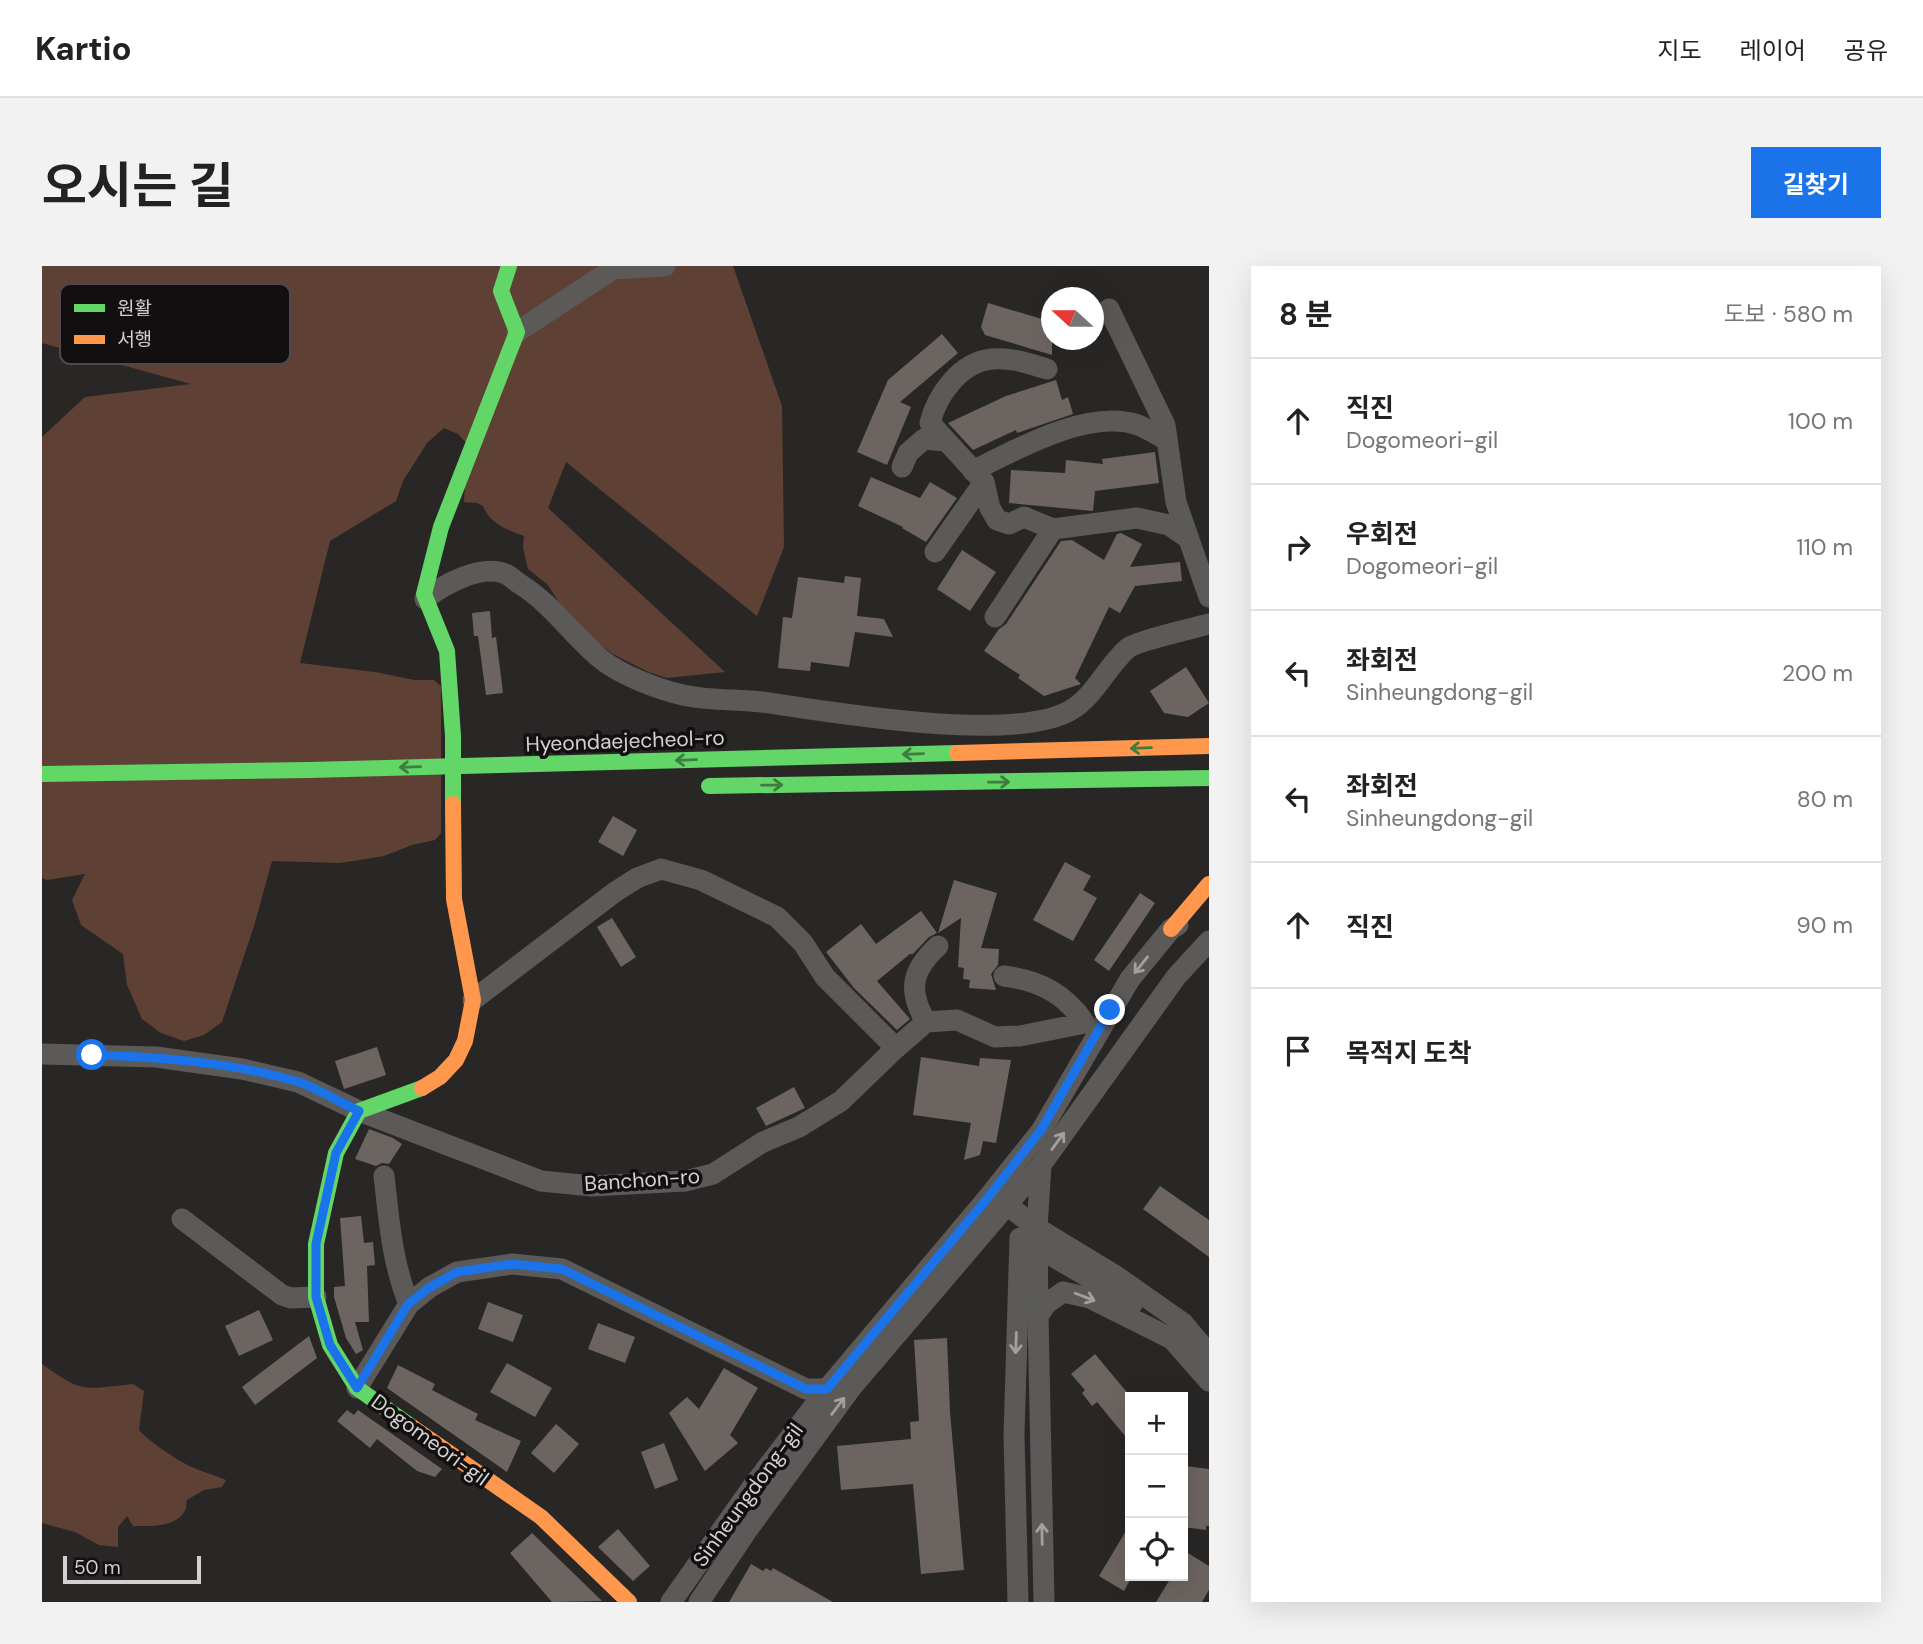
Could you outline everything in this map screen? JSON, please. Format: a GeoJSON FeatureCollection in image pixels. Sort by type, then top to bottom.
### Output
{"type":"FeatureCollection","features":[{"type":"Feature","properties":{"kind":"main road"},"geometry":{"type":"LineString","coordinates":[[359,1111],[421,1089],[440,1077],[456,1060],[465,1041],[473,1000],[454,899],[453,736],[447,651],[425,599],[441,527],[517,332],[501,291],[509,266]]}},
{"type":"Feature","properties":{"kind":"main road","name":"Hyeondaejecheol-ro"},"geometry":{"type":"LineString","coordinates":[[42,774],[309,770],[1209,746]]}},
{"type":"Feature","properties":{"kind":"main road"},"geometry":{"type":"LineString","coordinates":[[688,786],[1209,778]]}},
{"type":"Feature","properties":{"kind":"main road"},"geometry":{"type":"LineString","coordinates":[[1158,779],[1190,792]]}},
{"type":"Feature","properties":{"kind":"main road"},"geometry":{"type":"LineString","coordinates":[[437,788],[465,788]]}},
{"type":"Feature","properties":{"kind":"main road"},"geometry":{"type":"LineString","coordinates":[[1171,929],[1209,884]]}},
{"type":"Feature","properties":{"kind":"main road","name":"Dogomeori-gil"},"geometry":{"type":"LineString","coordinates":[[359,1111],[336,1153],[316,1244],[316,1297],[330,1345],[357,1388],[541,1517],[624,1597]]}},
{"type":"Feature","properties":{"kind":"street"},"geometry":{"type":"LineString","coordinates":[[517,332],[613,269],[665,266]]}},
{"type":"Feature","properties":{"kind":"street"},"geometry":{"type":"LineString","coordinates":[[1109,309],[1165,425],[1176,502],[1209,597]]}},
{"type":"Feature","properties":{"kind":"street"},"geometry":{"type":"LineString","coordinates":[[1047,369],[1013,360],[990,359],[968,369],[947,385],[934,406],[930,423],[979,476],[997,520],[1009,524],[1024,517],[1054,529],[1138,518],[1169,525],[1188,538]]}},
{"type":"Feature","properties":{"kind":"street"},"geometry":{"type":"LineString","coordinates":[[935,552],[979,476],[1044,436],[1109,421],[1137,425],[1167,440]]}},
{"type":"Feature","properties":{"kind":"street"},"geometry":{"type":"LineString","coordinates":[[902,467],[908,453],[924,439],[945,441]]}},
{"type":"Feature","properties":{"kind":"street"},"geometry":{"type":"LineString","coordinates":[[995,617],[1054,529]]}},
{"type":"Feature","properties":{"kind":"street"},"geometry":{"type":"LineString","coordinates":[[425,599],[459,579],[479,573],[502,573],[541,598],[603,661],[638,679],[684,696],[760,702],[867,717],[990,725],[1039,721],[1071,710],[1130,646],[1209,624]]}},
{"type":"Feature","properties":{"kind":"street"},"geometry":{"type":"LineString","coordinates":[[473,1000],[615,892],[637,878],[661,869],[701,880],[777,917],[803,943],[825,976],[896,1048]]}},
{"type":"Feature","properties":{"kind":"street"},"geometry":{"type":"LineString","coordinates":[[699,1602],[748,1529],[851,1388],[987,1210],[1041,1130],[1130,979],[1171,929],[1190,919],[1209,903]]}},
{"type":"Feature","properties":{"kind":"street"},"geometry":{"type":"LineString","coordinates":[[1119,1056],[1144,997],[1209,923]]}},
{"type":"Feature","properties":{"kind":"street"},"geometry":{"type":"LineString","coordinates":[[987,1210],[1041,1165],[1177,977],[1209,941]]}},
{"type":"Feature","properties":{"kind":"street"},"geometry":{"type":"LineString","coordinates":[[938,946],[919,964],[916,981],[914,995],[917,1007],[926,1022],[957,1020],[995,1037],[1020,1037],[1085,1023],[1072,1005],[1059,994],[1042,986],[1004,976]]}},
{"type":"Feature","properties":{"kind":"street","name":"Banchon-ro"},"geometry":{"type":"LineString","coordinates":[[359,1111],[541,1181],[592,1186],[685,1181],[713,1174],[763,1142],[799,1127],[826,1111],[841,1101],[926,1022]]}},
{"type":"Feature","properties":{"kind":"street"},"geometry":{"type":"LineString","coordinates":[[42,1054],[156,1057],[242,1069],[298,1082],[359,1111]]}},
{"type":"Feature","properties":{"kind":"street"},"geometry":{"type":"LineString","coordinates":[[1018,1602],[1014,1435],[1041,1165]]}},
{"type":"Feature","properties":{"kind":"street"},"geometry":{"type":"LineString","coordinates":[[384,1175],[393,1252],[408,1304]]}},
{"type":"Feature","properties":{"kind":"street"},"geometry":{"type":"LineString","coordinates":[[987,1210],[1032,1238],[1116,1276],[1177,1331],[1209,1354]]}},
{"type":"Feature","properties":{"kind":"street","name":"Sinheungdong-gil"},"geometry":{"type":"LineString","coordinates":[[671,1602],[753,1486],[827,1389],[987,1210]]}},
{"type":"Feature","properties":{"kind":"street"},"geometry":{"type":"LineString","coordinates":[[182,1219],[282,1295],[290,1298],[316,1297]]}},
{"type":"Feature","properties":{"kind":"street"},"geometry":{"type":"LineString","coordinates":[[1032,1238],[1038,1316],[1044,1602]]}},
{"type":"Feature","properties":{"kind":"street"},"geometry":{"type":"LineString","coordinates":[[357,1388],[408,1304],[430,1287],[457,1272],[512,1264],[562,1269],[806,1389],[827,1389]]}},
{"type":"Feature","properties":{"kind":"street"},"geometry":{"type":"LineString","coordinates":[[1038,1316],[1046,1304],[1063,1292],[1078,1294],[1177,1331],[1209,1381]]}},
{"type":"Feature","properties":{"kind":"shaded area"},"geometry":{"type":"Polygon","coordinates":[[[42,266],[733,266],[782,406],[784,547],[757,616],[566,462],[548,508],[725,672],[667,678],[648,672],[613,654],[575,626],[547,584],[528,569],[523,548],[524,536],[495,522],[483,506],[464,502],[467,444],[458,434],[444,428],[427,443],[403,481],[396,501],[330,541],[300,663],[375,672],[414,680],[434,680],[441,686],[441,833],[435,840],[412,845],[384,856],[340,863],[272,861],[222,1022],[204,1035],[184,1041],[161,1033],[142,1019],[127,985],[123,954],[81,925],[72,900],[85,874],[47,880],[42,878],[42,437],[85,397],[191,384],[118,364],[290,364],[290,284],[60,284],[60,348],[42,343],[42,266]]]}},
{"type":"Feature","properties":{"kind":"shaded area"},"geometry":{"type":"Polygon","coordinates":[[[42,1364],[76,1385],[94,1388],[133,1384],[144,1391],[139,1430],[143,1435],[181,1462],[226,1480],[222,1487],[204,1490],[187,1500],[186,1509],[180,1517],[168,1523],[133,1526],[127,1516],[118,1527],[118,1547],[99,1545],[75,1532],[42,1523],[42,1364]]]}},
{"type":"Feature","properties":{"kind":"building"},"geometry":{"type":"Polygon","coordinates":[[[988,303],[1041,319],[1041,350],[1052,350],[1052,355],[985,335],[981,327],[988,303]]]}},
{"type":"Feature","properties":{"kind":"building"},"geometry":{"type":"Polygon","coordinates":[[[942,334],[958,353],[900,402],[911,407],[887,465],[857,452],[888,380],[942,334]]]}},
{"type":"Feature","properties":{"kind":"building"},"geometry":{"type":"Polygon","coordinates":[[[1056,380],[1062,400],[1068,397],[1073,414],[1017,433],[1016,430],[973,450],[948,423],[1006,396],[1056,380]]]}},
{"type":"Feature","properties":{"kind":"building"},"geometry":{"type":"Polygon","coordinates":[[[1155,452],[1159,483],[1095,491],[1093,511],[1009,503],[1011,470],[1065,473],[1066,460],[1103,464],[1102,459],[1155,452]]]}},
{"type":"Feature","properties":{"kind":"building"},"geometry":{"type":"Polygon","coordinates":[[[871,477],[920,498],[930,482],[957,498],[926,542],[903,527],[858,506],[871,477]]]}},
{"type":"Feature","properties":{"kind":"building"},"geometry":{"type":"Polygon","coordinates":[[[1121,533],[1142,544],[1130,567],[1180,562],[1182,581],[1135,586],[1120,613],[1109,607],[1075,678],[1081,684],[1044,696],[1018,678],[1020,675],[984,651],[999,629],[1006,624],[1061,541],[1072,540],[1104,560],[1117,534],[1121,533]]]}},
{"type":"Feature","properties":{"kind":"building"},"geometry":{"type":"Polygon","coordinates":[[[962,550],[996,572],[970,611],[937,589],[962,550]]]}},
{"type":"Feature","properties":{"kind":"building"},"geometry":{"type":"Polygon","coordinates":[[[845,576],[861,578],[857,616],[884,619],[893,637],[855,632],[849,667],[811,662],[810,671],[778,668],[783,617],[792,618],[798,577],[844,583],[845,576]]]}},
{"type":"Feature","properties":{"kind":"building"},"geometry":{"type":"Polygon","coordinates":[[[490,611],[492,638],[496,637],[503,693],[486,695],[472,613],[490,611]]]}},
{"type":"Feature","properties":{"kind":"building"},"geometry":{"type":"Polygon","coordinates":[[[1186,667],[1209,703],[1188,717],[1164,713],[1150,691],[1186,667]]]}},
{"type":"Feature","properties":{"kind":"building"},"geometry":{"type":"Polygon","coordinates":[[[613,816],[637,830],[623,856],[598,842],[613,816]]]}},
{"type":"Feature","properties":{"kind":"building"},"geometry":{"type":"Polygon","coordinates":[[[1065,862],[1091,876],[1083,890],[1097,898],[1073,941],[1033,920],[1065,862]]]}},
{"type":"Feature","properties":{"kind":"building"},"geometry":{"type":"Polygon","coordinates":[[[954,880],[997,893],[981,948],[999,949],[998,965],[991,974],[996,990],[969,988],[970,980],[963,979],[964,968],[958,967],[961,918],[938,933],[954,880]]]}},
{"type":"Feature","properties":{"kind":"building"},"geometry":{"type":"Polygon","coordinates":[[[1140,893],[1155,903],[1109,971],[1094,960],[1140,893]]]}},
{"type":"Feature","properties":{"kind":"building"},"geometry":{"type":"Polygon","coordinates":[[[921,911],[937,933],[877,981],[910,1019],[897,1030],[854,988],[826,952],[861,924],[876,944],[921,911]]]}},
{"type":"Feature","properties":{"kind":"building"},"geometry":{"type":"Polygon","coordinates":[[[612,918],[636,957],[621,967],[597,927],[612,918]]]}},
{"type":"Feature","properties":{"kind":"building"},"geometry":{"type":"Polygon","coordinates":[[[377,1047],[386,1075],[344,1089],[335,1061],[377,1047]]]}},
{"type":"Feature","properties":{"kind":"building"},"geometry":{"type":"Polygon","coordinates":[[[921,1057],[979,1066],[980,1058],[1011,1060],[996,1143],[983,1141],[980,1155],[964,1160],[971,1123],[913,1115],[921,1057]]]}},
{"type":"Feature","properties":{"kind":"building"},"geometry":{"type":"Polygon","coordinates":[[[794,1087],[805,1108],[766,1126],[756,1108],[794,1087]]]}},
{"type":"Feature","properties":{"kind":"building"},"geometry":{"type":"Polygon","coordinates":[[[369,1129],[402,1144],[389,1164],[376,1166],[355,1159],[369,1129]]]}},
{"type":"Feature","properties":{"kind":"building"},"geometry":{"type":"Polygon","coordinates":[[[1160,1186],[1209,1220],[1209,1257],[1143,1209],[1160,1186]]]}},
{"type":"Feature","properties":{"kind":"building"},"geometry":{"type":"Polygon","coordinates":[[[361,1216],[364,1243],[373,1242],[375,1265],[367,1266],[369,1322],[355,1322],[363,1350],[356,1354],[346,1338],[334,1297],[334,1287],[345,1286],[340,1218],[361,1216]]]}},
{"type":"Feature","properties":{"kind":"building"},"geometry":{"type":"Polygon","coordinates":[[[488,1302],[523,1315],[513,1342],[478,1329],[488,1302]]]}},
{"type":"Feature","properties":{"kind":"building"},"geometry":{"type":"Polygon","coordinates":[[[259,1310],[273,1340],[239,1356],[225,1326],[259,1310]]]}},
{"type":"Feature","properties":{"kind":"building"},"geometry":{"type":"Polygon","coordinates":[[[598,1323],[635,1337],[625,1363],[588,1349],[598,1323]]]}},
{"type":"Feature","properties":{"kind":"building"},"geometry":{"type":"Polygon","coordinates":[[[309,1336],[317,1358],[255,1405],[242,1387],[309,1336]]]}},
{"type":"Feature","properties":{"kind":"building"},"geometry":{"type":"Polygon","coordinates":[[[947,1338],[950,1412],[964,1570],[921,1574],[913,1484],[841,1490],[837,1446],[911,1439],[910,1422],[919,1421],[914,1340],[947,1338]]]}},
{"type":"Feature","properties":{"kind":"building"},"geometry":{"type":"Polygon","coordinates":[[[1095,1354],[1127,1392],[1125,1436],[1097,1402],[1092,1406],[1082,1393],[1085,1390],[1071,1374],[1095,1354]]]}},
{"type":"Feature","properties":{"kind":"building"},"geometry":{"type":"Polygon","coordinates":[[[507,1363],[552,1388],[535,1417],[490,1392],[507,1363]]]}},
{"type":"Feature","properties":{"kind":"building"},"geometry":{"type":"Polygon","coordinates":[[[398,1365],[435,1384],[432,1390],[478,1414],[475,1420],[521,1441],[507,1472],[387,1388],[398,1365]]]}},
{"type":"Feature","properties":{"kind":"building"},"geometry":{"type":"Polygon","coordinates":[[[724,1368],[758,1388],[730,1435],[738,1443],[705,1471],[669,1413],[687,1397],[699,1409],[724,1368]]]}},
{"type":"Feature","properties":{"kind":"building"},"geometry":{"type":"Polygon","coordinates":[[[347,1410],[354,1415],[358,1410],[442,1469],[435,1477],[417,1471],[377,1439],[370,1448],[337,1421],[347,1410]]]}},
{"type":"Feature","properties":{"kind":"building"},"geometry":{"type":"Polygon","coordinates":[[[556,1424],[579,1444],[554,1473],[531,1453],[556,1424]]]}},
{"type":"Feature","properties":{"kind":"building"},"geometry":{"type":"Polygon","coordinates":[[[664,1443],[678,1480],[655,1489],[641,1452],[664,1443]]]}},
{"type":"Feature","properties":{"kind":"building"},"geometry":{"type":"Polygon","coordinates":[[[1188,1466],[1209,1469],[1209,1526],[1206,1526],[1206,1530],[1188,1528],[1188,1466]]]}},
{"type":"Feature","properties":{"kind":"building"},"geometry":{"type":"Polygon","coordinates":[[[618,1529],[650,1566],[633,1581],[598,1547],[618,1529]]]}},
{"type":"Feature","properties":{"kind":"building"},"geometry":{"type":"Polygon","coordinates":[[[1125,1532],[1125,1581],[1129,1581],[1124,1591],[1099,1576],[1125,1532]]]}},
{"type":"Feature","properties":{"kind":"building"},"geometry":{"type":"Polygon","coordinates":[[[532,1533],[602,1601],[552,1602],[510,1553],[532,1533]]]}},
{"type":"Feature","properties":{"kind":"building"},"geometry":{"type":"Polygon","coordinates":[[[1188,1553],[1209,1566],[1209,1590],[1202,1602],[1156,1602],[1169,1581],[1188,1581],[1188,1553]]]}},
{"type":"Feature","properties":{"kind":"building"},"geometry":{"type":"Polygon","coordinates":[[[751,1564],[763,1571],[766,1568],[771,1571],[773,1568],[833,1602],[729,1602],[751,1564]]]}},
{"type":"Feature","properties":{"kind":"traffic: fast"},"geometry":{"type":"LineString","coordinates":[[453,804],[453,736],[447,651],[424,594],[441,527],[517,332],[501,291],[509,266]]}},
{"type":"Feature","properties":{"kind":"traffic: fast"},"geometry":{"type":"LineString","coordinates":[[42,774],[309,770],[957,753]]}},
{"type":"Feature","properties":{"kind":"traffic: fast"},"geometry":{"type":"LineString","coordinates":[[709,786],[1209,778]]}},
{"type":"Feature","properties":{"kind":"traffic: fast"},"geometry":{"type":"LineString","coordinates":[[412,1427],[357,1388],[330,1345],[316,1297],[316,1244],[336,1153],[359,1111],[422,1088]]}},
{"type":"Feature","properties":{"kind":"traffic: slow"},"geometry":{"type":"LineString","coordinates":[[957,753],[1209,746]]}},
{"type":"Feature","properties":{"kind":"traffic: slow"},"geometry":{"type":"LineString","coordinates":[[422,1088],[440,1077],[456,1060],[465,1041],[473,1000],[454,899],[453,804]]}},
{"type":"Feature","properties":{"kind":"traffic: slow"},"geometry":{"type":"LineString","coordinates":[[1171,929],[1209,884]]}},
{"type":"Feature","properties":{"kind":"traffic: slow"},"geometry":{"type":"LineString","coordinates":[[412,1427],[541,1517],[629,1602]]}},
{"type":"Feature","properties":{"kind":"route"},"geometry":{"type":"LineString","coordinates":[[92,1055],[156,1057],[242,1069],[298,1082],[359,1111],[336,1153],[316,1244],[316,1297],[330,1345],[357,1388],[408,1304],[430,1287],[457,1272],[512,1264],[562,1269],[806,1389],[827,1389],[986,1200],[1041,1130],[1110,1010]]}}]}
